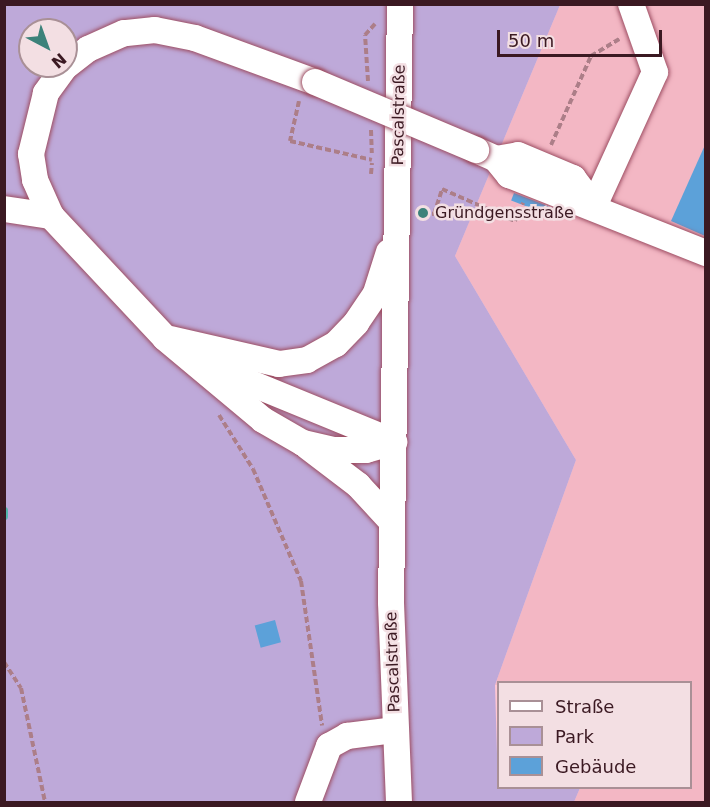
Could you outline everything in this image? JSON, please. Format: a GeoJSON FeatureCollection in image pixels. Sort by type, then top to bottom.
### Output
{"type":"FeatureCollection","features":[{"type":"Feature","properties":{"kind":"street","name":"Pascalstraße"},"geometry":{"type":"LineString","coordinates":[[399,4],[392,522],[394,730],[399,802]]}},
{"type":"Feature","properties":{"kind":"street"},"geometry":{"type":"LineString","coordinates":[[594,206],[655,72],[635,16]]}},
{"type":"Feature","properties":{"kind":"street"},"geometry":{"type":"LineString","coordinates":[[392,522],[358,485],[303,443],[219,387],[165,338],[51,216],[31,154],[35,124],[64,68],[88,49],[124,33],[155,30],[195,38],[310,80],[486,155],[509,176],[537,174],[573,177],[594,206],[705,253]]}},
{"type":"Feature","properties":{"kind":"street"},"geometry":{"type":"LineString","coordinates":[[4,209],[51,216]]}},
{"type":"Feature","properties":{"kind":"street","name":"Pascalstraße"},"geometry":{"type":"LineString","coordinates":[[165,338],[236,358],[279,364],[308,360],[336,344],[356,323],[376,293],[397,226]]}},
{"type":"Feature","properties":{"kind":"street"},"geometry":{"type":"LineString","coordinates":[[165,338],[236,382],[313,406],[394,442]]}},
{"type":"Feature","properties":{"kind":"street"},"geometry":{"type":"LineString","coordinates":[[303,443],[366,450],[394,442]]}},
{"type":"Feature","properties":{"kind":"street"},"geometry":{"type":"LineString","coordinates":[[308,802],[329,746],[347,736],[394,730]]}},
{"type":"Feature","properties":{"kind":"path"},"geometry":{"type":"LineString","coordinates":[[423,213],[434,214],[442,189],[515,221],[591,57],[635,16]]}},
{"type":"Feature","properties":{"kind":"path"},"geometry":{"type":"LineString","coordinates":[[310,80],[290,141],[372,160]]}},
{"type":"Feature","properties":{"kind":"path"},"geometry":{"type":"LineString","coordinates":[[213,406],[253,469],[301,581],[329,746]]}},
{"type":"Feature","properties":{"kind":"path"},"geometry":{"type":"LineString","coordinates":[[4,662],[21,688],[45,802]]}},
{"type":"Feature","properties":{"kind":"shaded area"},"geometry":{"type":"Polygon","coordinates":[[[560,5],[705,5],[705,802],[574,802],[580,789],[692,789],[692,681],[497,681],[495,685],[576,460],[455,256],[560,5]]]}},
{"type":"Feature","properties":{"kind":"green space"},"geometry":{"type":"Polygon","coordinates":[[[5,5],[560,5],[455,256],[576,460],[495,685],[497,789],[580,789],[574,802],[5,802],[5,5]]]}},
{"type":"Feature","properties":{"kind":"building"},"geometry":{"type":"Polygon","coordinates":[[[705,145],[705,236],[671,221],[705,145]]]}},
{"type":"Feature","properties":{"kind":"building"},"geometry":{"type":"Polygon","coordinates":[[[514,193],[560,211],[557,218],[511,200],[514,193]]]}},
{"type":"Feature","properties":{"kind":"building"},"geometry":{"type":"Polygon","coordinates":[[[275,620],[281,642],[261,648],[255,625],[275,620]]]}},
{"type":"Feature","properties":{"kind":"waterway"},"geometry":{"type":"LineString","coordinates":[[4,510],[4,516]]}},
{"type":"Feature","properties":{"kind":"place","name":"Gründgensstraße"},"geometry":{"type":"Point","coordinates":[423,213]}}]}
